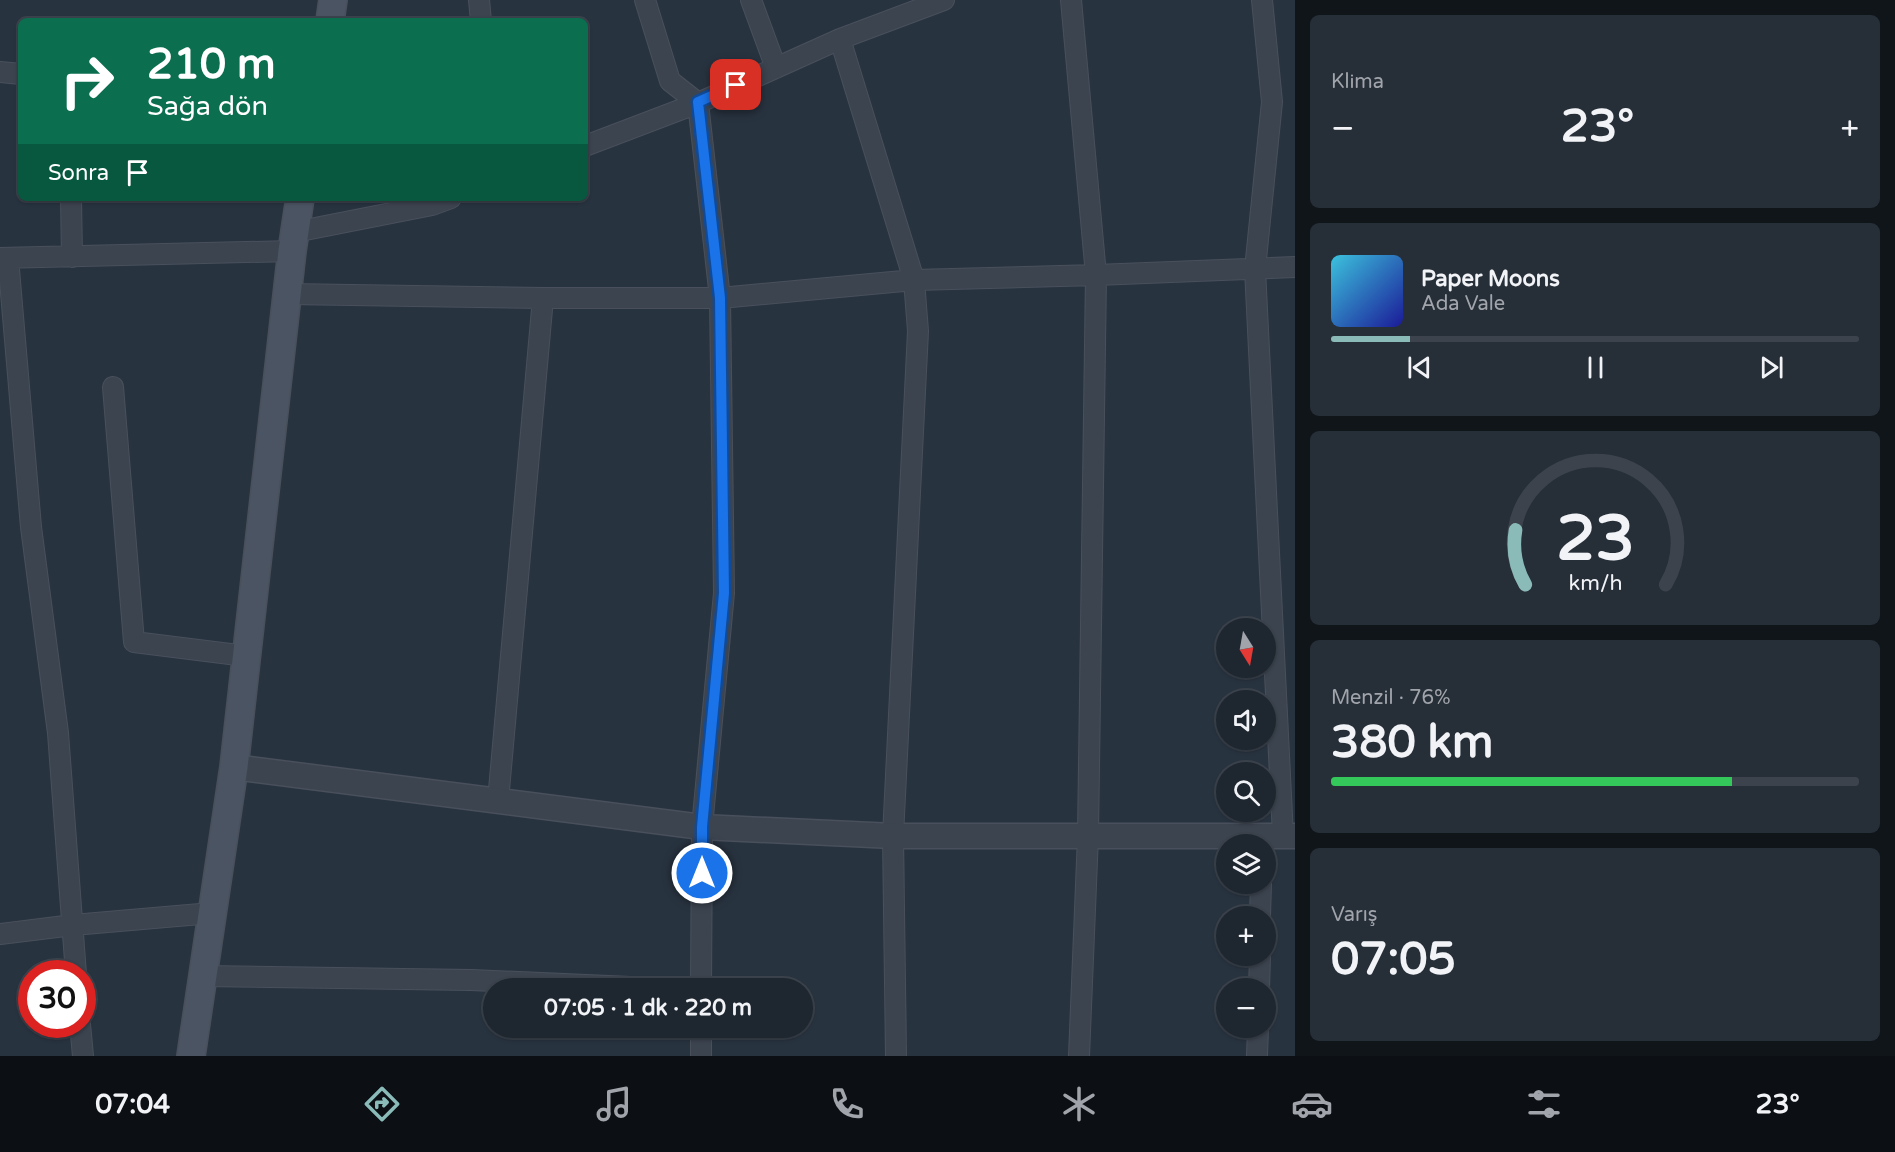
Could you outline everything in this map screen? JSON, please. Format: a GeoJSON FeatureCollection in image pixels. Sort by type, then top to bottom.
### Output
{"type":"FeatureCollection","features":[{"type":"Feature","properties":{"kind":"main road"},"geometry":{"type":"LineString","coordinates":[[330,18],[333,0]]}},
{"type":"Feature","properties":{"kind":"main road"},"geometry":{"type":"LineString","coordinates":[[191,1056],[234,767],[300,201]]}},
{"type":"Feature","properties":{"kind":"street"},"geometry":{"type":"LineString","coordinates":[[479,0],[480,18]]}},
{"type":"Feature","properties":{"kind":"street"},"geometry":{"type":"LineString","coordinates":[[645,0],[670,81],[698,102],[720,298],[724,593],[702,827],[701,978]]}},
{"type":"Feature","properties":{"kind":"street"},"geometry":{"type":"LineString","coordinates":[[751,0],[776,68]]}},
{"type":"Feature","properties":{"kind":"street"},"geometry":{"type":"LineString","coordinates":[[588,145],[698,102],[840,39],[944,0]]}},
{"type":"Feature","properties":{"kind":"street"},"geometry":{"type":"LineString","coordinates":[[1071,0],[1096,275],[1088,836],[1079,1056]]}},
{"type":"Feature","properties":{"kind":"street"},"geometry":{"type":"LineString","coordinates":[[1262,0],[1272,102],[1255,269],[1276,834]]}},
{"type":"Feature","properties":{"kind":"street"},"geometry":{"type":"LineString","coordinates":[[840,39],[914,280],[918,331],[893,836],[896,1056]]}},
{"type":"Feature","properties":{"kind":"street"},"geometry":{"type":"LineString","coordinates":[[0,72],[18,74]]}},
{"type":"Feature","properties":{"kind":"street"},"geometry":{"type":"LineString","coordinates":[[71,201],[72,257]]}},
{"type":"Feature","properties":{"kind":"street"},"geometry":{"type":"LineString","coordinates":[[75,960],[58,733],[31,527],[4,258],[72,257],[294,241],[443,201]]}},
{"type":"Feature","properties":{"kind":"street"},"geometry":{"type":"LineString","coordinates":[[288,294],[720,298],[914,280],[1295,267]]}},
{"type":"Feature","properties":{"kind":"street"},"geometry":{"type":"LineString","coordinates":[[498,801],[543,298]]}},
{"type":"Feature","properties":{"kind":"street"},"geometry":{"type":"LineString","coordinates":[[113,387],[134,642],[246,656]]}},
{"type":"Feature","properties":{"kind":"street"},"geometry":{"type":"LineString","coordinates":[[234,767],[702,827],[893,836],[1216,837]]}},
{"type":"Feature","properties":{"kind":"street"},"geometry":{"type":"LineString","coordinates":[[0,934],[212,913]]}},
{"type":"Feature","properties":{"kind":"street"},"geometry":{"type":"LineString","coordinates":[[203,976],[483,981]]}},
{"type":"Feature","properties":{"kind":"street"},"geometry":{"type":"LineString","coordinates":[[81,1038],[83,1056]]}},
{"type":"Feature","properties":{"kind":"street"},"geometry":{"type":"LineString","coordinates":[[701,1038],[701,1056]]}},
{"type":"Feature","properties":{"kind":"street"},"geometry":{"type":"LineString","coordinates":[[1257,1056],[1258,1038]]}},
{"type":"Feature","properties":{"kind":"route"},"geometry":{"type":"LineString","coordinates":[[702,873],[702,827],[724,593],[720,298],[698,102],[736,85]]}}]}
